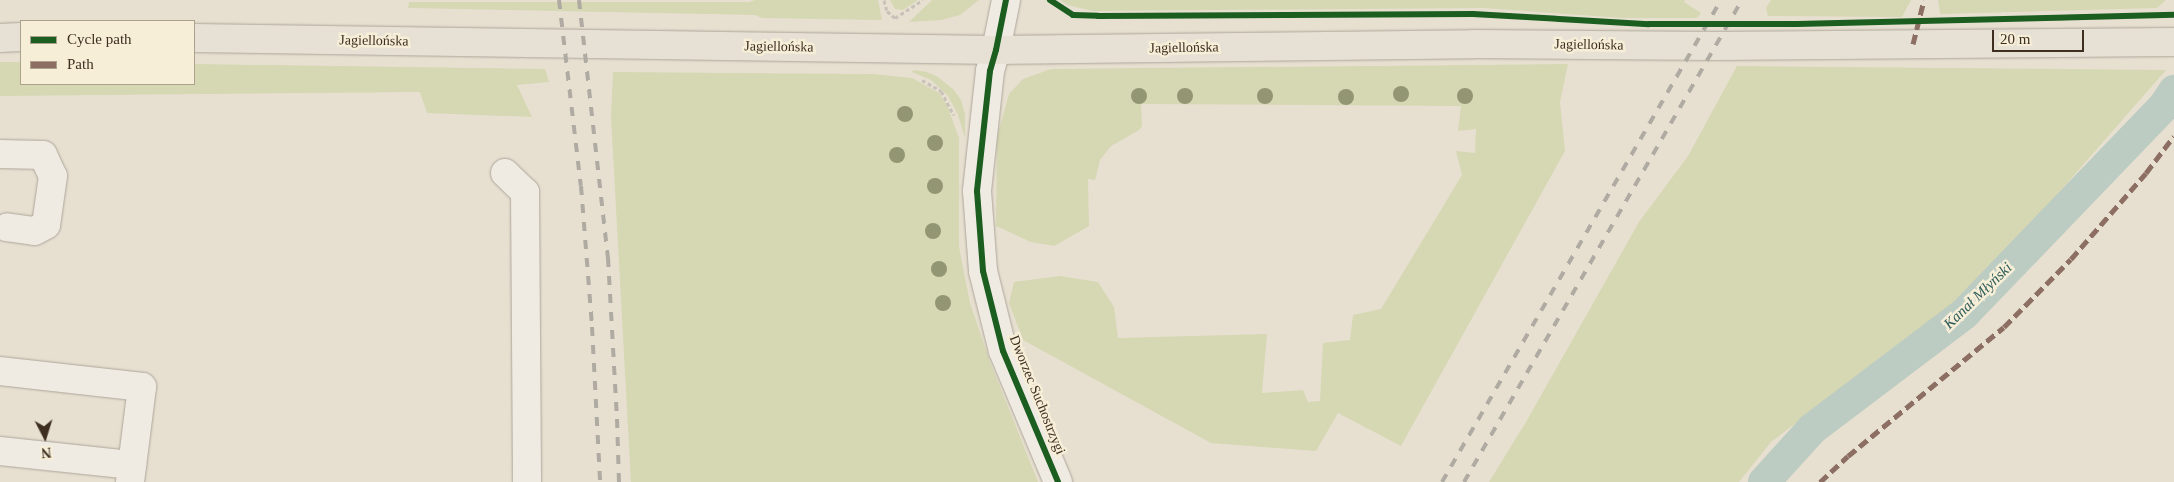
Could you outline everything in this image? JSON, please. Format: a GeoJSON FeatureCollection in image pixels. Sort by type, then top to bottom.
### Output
{"type":"FeatureCollection","features":[{"type":"Feature","properties":{"kind":"main road"},"geometry":{"type":"LineString","coordinates":[[0,38],[20,38]]}},
{"type":"Feature","properties":{"kind":"main road","name":"Jagiellońska"},"geometry":{"type":"LineString","coordinates":[[195,38],[996,50],[1474,44],[1716,46],[2168,42]]}},
{"type":"Feature","properties":{"kind":"street","name":"Dworzec Suchostrzygi"},"geometry":{"type":"LineString","coordinates":[[1006,0],[990,71],[977,191],[983,270],[1003,351],[1058,482]]}},
{"type":"Feature","properties":{"kind":"street"},"geometry":{"type":"LineString","coordinates":[[0,154],[43,155],[53,176],[46,225],[34,231],[7,227]]}},
{"type":"Feature","properties":{"kind":"street"},"geometry":{"type":"LineString","coordinates":[[505,173],[525,192],[527,482]]}},
{"type":"Feature","properties":{"kind":"street"},"geometry":{"type":"LineString","coordinates":[[0,371],[142,387],[130,473],[0,451]]}},
{"type":"Feature","properties":{"kind":"path"},"geometry":{"type":"LineString","coordinates":[[884,0],[888,11],[895,18],[923,0]]}},
{"type":"Feature","properties":{"kind":"green space"},"geometry":{"type":"Polygon","coordinates":[[[755,0],[878,0],[882,20],[762,18],[755,15],[408,8],[409,2],[749,2],[755,0]]]}},
{"type":"Feature","properties":{"kind":"green space"},"geometry":{"type":"Polygon","coordinates":[[[890,0],[918,0],[903,10],[895,9],[890,0]]]}},
{"type":"Feature","properties":{"kind":"green space"},"geometry":{"type":"Polygon","coordinates":[[[932,0],[979,0],[960,15],[941,20],[909,22],[932,0]]]}},
{"type":"Feature","properties":{"kind":"green space"},"geometry":{"type":"Polygon","coordinates":[[[1060,0],[1685,0],[1684,2],[1701,13],[1697,18],[1623,18],[1483,8],[1093,11],[1067,5],[1060,0]]]}},
{"type":"Feature","properties":{"kind":"green space"},"geometry":{"type":"Polygon","coordinates":[[[1771,0],[1911,0],[1902,17],[1768,16],[1766,8],[1771,0]]]}},
{"type":"Feature","properties":{"kind":"green space"},"geometry":{"type":"Polygon","coordinates":[[[1938,0],[2166,0],[2157,8],[1940,14],[1938,0]]]}},
{"type":"Feature","properties":{"kind":"green space"},"geometry":{"type":"Polygon","coordinates":[[[0,62],[20,62],[20,85],[195,85],[195,64],[545,69],[549,82],[517,85],[532,117],[427,113],[420,92],[0,96],[0,62]]]}},
{"type":"Feature","properties":{"kind":"green space"},"geometry":{"type":"Polygon","coordinates":[[[1568,64],[1560,102],[1565,151],[1401,446],[1338,413],[1316,451],[1211,443],[1023,340],[1009,303],[1014,282],[1060,276],[1098,282],[1114,307],[1118,338],[1267,334],[1262,393],[1303,390],[1308,402],[1320,401],[1323,343],[1350,340],[1353,315],[1381,309],[1462,175],[1456,151],[1475,153],[1476,129],[1458,131],[1461,106],[1141,104],[1142,126],[1139,130],[1111,146],[1100,160],[1095,180],[1088,179],[1089,226],[1054,246],[1031,242],[996,226],[997,137],[1009,94],[1023,79],[1051,69],[1568,64]]]}},
{"type":"Feature","properties":{"kind":"green space"},"geometry":{"type":"Polygon","coordinates":[[[1737,66],[2166,70],[1979,284],[1771,442],[1739,482],[1489,482],[1526,422],[1639,222],[1688,156],[1737,66]]]}},
{"type":"Feature","properties":{"kind":"green space"},"geometry":{"type":"Polygon","coordinates":[[[914,70],[927,72],[938,77],[953,89],[961,100],[965,114],[965,138],[958,115],[948,96],[931,80],[912,72],[914,70]]]}},
{"type":"Feature","properties":{"kind":"green space"},"geometry":{"type":"Polygon","coordinates":[[[613,72],[873,74],[912,78],[939,93],[947,105],[959,138],[959,247],[970,303],[990,362],[1038,482],[631,482],[611,117],[613,72]]]}},
{"type":"Feature","properties":{"kind":"waterway","name":"Kanał Młyński"},"geometry":{"type":"LineString","coordinates":[[1764,482],[1812,429],[1964,314],[2165,105],[2174,91]]}},
{"type":"Feature","properties":{"kind":"railway"},"geometry":{"type":"LineString","coordinates":[[559,0],[581,186],[592,327],[600,482]]}},
{"type":"Feature","properties":{"kind":"railway"},"geometry":{"type":"LineString","coordinates":[[579,0],[608,258],[619,482]]}},
{"type":"Feature","properties":{"kind":"railway"},"geometry":{"type":"LineString","coordinates":[[1442,482],[1721,0]]}},
{"type":"Feature","properties":{"kind":"railway"},"geometry":{"type":"LineString","coordinates":[[1464,482],[1742,0]]}},
{"type":"Feature","properties":{"kind":"marked path"},"geometry":{"type":"LineString","coordinates":[[1913,44],[1924,0]]}},
{"type":"Feature","properties":{"kind":"marked path"},"geometry":{"type":"LineString","coordinates":[[1820,482],[1848,456],[2004,327],[2071,259],[2146,173],[2174,136]]}},
{"type":"Feature","properties":{"kind":"cycle path"},"geometry":{"type":"LineString","coordinates":[[1006,0],[990,71],[977,191],[983,271],[1003,351],[1058,482]]}},
{"type":"Feature","properties":{"kind":"cycle path"},"geometry":{"type":"LineString","coordinates":[[1050,0],[1073,15],[1473,14],[1649,24],[1797,24],[2174,15]]}}]}
